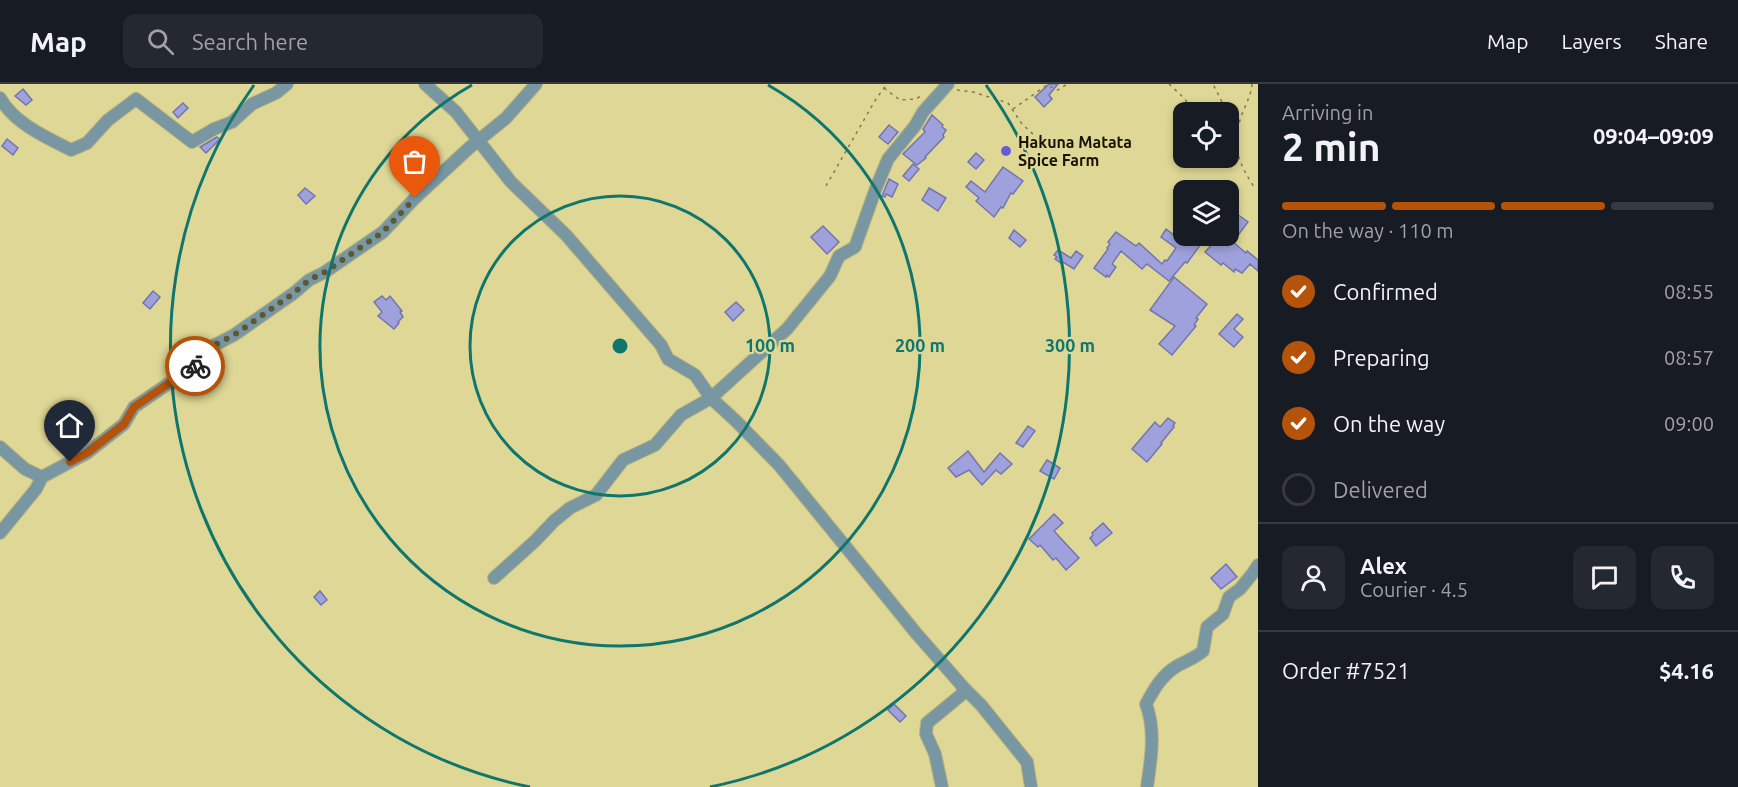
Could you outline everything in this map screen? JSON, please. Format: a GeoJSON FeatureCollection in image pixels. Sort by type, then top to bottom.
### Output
{"type":"FeatureCollection","features":[{"type":"Feature","properties":{"kind":"street"},"geometry":{"type":"LineString","coordinates":[[0,99],[6,108],[29,127],[71,150],[87,143],[108,120],[136,99],[192,142],[232,122],[252,104],[276,93],[287,84]]}},
{"type":"Feature","properties":{"kind":"street"},"geometry":{"type":"LineString","coordinates":[[425,84],[456,112],[511,182],[566,235],[661,345],[668,359],[696,375],[711,398],[779,465],[916,633],[981,705],[1027,762],[1031,787]]}},
{"type":"Feature","properties":{"kind":"street"},"geometry":{"type":"LineString","coordinates":[[0,533],[36,489],[42,477],[87,453],[124,424],[134,407],[168,384],[186,378],[205,350],[234,335],[309,280],[325,272],[383,232],[415,198],[478,140],[506,118],[536,84]]}},
{"type":"Feature","properties":{"kind":"street"},"geometry":{"type":"LineString","coordinates":[[494,578],[554,521],[570,508],[596,495],[623,460],[655,445],[681,415],[711,398],[787,328],[830,276],[839,256],[855,247],[888,159],[915,126],[923,112],[949,86]]}},
{"type":"Feature","properties":{"kind":"street"},"geometry":{"type":"LineString","coordinates":[[0,447],[25,469],[42,477]]}},
{"type":"Feature","properties":{"kind":"street"},"geometry":{"type":"LineString","coordinates":[[1147,787],[1152,720],[1146,704],[1156,685],[1176,666],[1193,659],[1203,651],[1207,627],[1223,614],[1229,597],[1240,589],[1258,565]]}},
{"type":"Feature","properties":{"kind":"street"},"geometry":{"type":"LineString","coordinates":[[942,787],[935,754],[926,734],[927,723],[961,695],[964,688]]}},
{"type":"Feature","properties":{"kind":"path"},"geometry":{"type":"LineString","coordinates":[[826,186],[887,84]]}},
{"type":"Feature","properties":{"kind":"path"},"geometry":{"type":"LineString","coordinates":[[1013,110],[1047,85],[1058,90],[1067,84]]}},
{"type":"Feature","properties":{"kind":"path"},"geometry":{"type":"LineString","coordinates":[[1169,84],[1187,102]]}},
{"type":"Feature","properties":{"kind":"path"},"geometry":{"type":"LineString","coordinates":[[1213,84],[1222,102]]}},
{"type":"Feature","properties":{"kind":"path"},"geometry":{"type":"LineString","coordinates":[[1252,84],[1251,94],[1239,122],[1237,155],[1254,187]]}},
{"type":"Feature","properties":{"kind":"path"},"geometry":{"type":"LineString","coordinates":[[949,86],[1008,103],[1022,124],[1035,136]]}},
{"type":"Feature","properties":{"kind":"path"},"geometry":{"type":"LineString","coordinates":[[884,88],[900,100],[916,99],[926,94]]}},
{"type":"Feature","properties":{"kind":"building"},"geometry":{"type":"Polygon","coordinates":[[[1049,84],[1058,84],[1049,95],[1052,99],[1044,107],[1035,97],[1049,84]]]}},
{"type":"Feature","properties":{"kind":"building"},"geometry":{"type":"Polygon","coordinates":[[[23,89],[32,100],[26,105],[15,96],[23,89]]]}},
{"type":"Feature","properties":{"kind":"building"},"geometry":{"type":"Polygon","coordinates":[[[183,103],[188,108],[178,118],[173,112],[183,103]]]}},
{"type":"Feature","properties":{"kind":"building"},"geometry":{"type":"Polygon","coordinates":[[[932,115],[946,130],[944,137],[917,165],[903,154],[925,132],[923,129],[932,115]]]}},
{"type":"Feature","properties":{"kind":"building"},"geometry":{"type":"Polygon","coordinates":[[[889,125],[898,132],[888,144],[879,137],[889,125]]]}},
{"type":"Feature","properties":{"kind":"building"},"geometry":{"type":"Polygon","coordinates":[[[217,137],[220,139],[206,153],[200,147],[217,137]]]}},
{"type":"Feature","properties":{"kind":"building"},"geometry":{"type":"Polygon","coordinates":[[[7,139],[18,148],[13,155],[2,146],[7,139]]]}},
{"type":"Feature","properties":{"kind":"building"},"geometry":{"type":"Polygon","coordinates":[[[976,153],[984,160],[976,169],[968,162],[976,153]]]}},
{"type":"Feature","properties":{"kind":"building"},"geometry":{"type":"Polygon","coordinates":[[[913,164],[919,169],[909,181],[903,176],[913,164]]]}},
{"type":"Feature","properties":{"kind":"building"},"geometry":{"type":"Polygon","coordinates":[[[1003,167],[1023,181],[1013,194],[1011,193],[1003,208],[1001,207],[994,217],[976,201],[979,198],[966,187],[971,181],[985,192],[1003,167]]]}},
{"type":"Feature","properties":{"kind":"building"},"geometry":{"type":"Polygon","coordinates":[[[889,179],[898,184],[892,197],[886,194],[885,197],[882,196],[889,179]]]}},
{"type":"Feature","properties":{"kind":"building"},"geometry":{"type":"Polygon","coordinates":[[[305,188],[315,196],[306,204],[298,195],[305,188]]]}},
{"type":"Feature","properties":{"kind":"building"},"geometry":{"type":"Polygon","coordinates":[[[929,188],[946,198],[938,211],[922,200],[929,188]]]}},
{"type":"Feature","properties":{"kind":"building"},"geometry":{"type":"Polygon","coordinates":[[[1239,215],[1248,222],[1239,234],[1239,215]]]}},
{"type":"Feature","properties":{"kind":"building"},"geometry":{"type":"Polygon","coordinates":[[[823,226],[839,242],[827,254],[811,237],[823,226]]]}},
{"type":"Feature","properties":{"kind":"building"},"geometry":{"type":"Polygon","coordinates":[[[1166,229],[1173,234],[1173,246],[1161,237],[1166,229]]]}},
{"type":"Feature","properties":{"kind":"building"},"geometry":{"type":"Polygon","coordinates":[[[1014,230],[1026,240],[1020,247],[1009,238],[1014,230]]]}},
{"type":"Feature","properties":{"kind":"building"},"geometry":{"type":"Polygon","coordinates":[[[1116,232],[1136,246],[1139,243],[1162,264],[1176,248],[1173,246],[1200,246],[1169,281],[1147,264],[1142,269],[1121,251],[1112,264],[1116,267],[1109,277],[1094,268],[1108,249],[1110,244],[1108,242],[1116,232]]]}},
{"type":"Feature","properties":{"kind":"building"},"geometry":{"type":"Polygon","coordinates":[[[1211,246],[1238,246],[1258,260],[1258,271],[1250,264],[1242,273],[1235,269],[1234,272],[1205,252],[1211,246]]]}},
{"type":"Feature","properties":{"kind":"building"},"geometry":{"type":"Polygon","coordinates":[[[1058,250],[1071,258],[1076,251],[1083,256],[1074,269],[1055,259],[1057,257],[1054,255],[1058,250]]]}},
{"type":"Feature","properties":{"kind":"building"},"geometry":{"type":"Polygon","coordinates":[[[1174,277],[1207,304],[1196,318],[1198,319],[1194,325],[1196,326],[1172,355],[1159,344],[1175,326],[1150,310],[1174,277]]]}},
{"type":"Feature","properties":{"kind":"building"},"geometry":{"type":"Polygon","coordinates":[[[153,291],[160,297],[150,309],[143,303],[153,291]]]}},
{"type":"Feature","properties":{"kind":"building"},"geometry":{"type":"Polygon","coordinates":[[[382,296],[386,300],[390,296],[402,311],[400,312],[403,317],[394,329],[378,316],[382,312],[374,302],[382,296]]]}},
{"type":"Feature","properties":{"kind":"building"},"geometry":{"type":"Polygon","coordinates":[[[736,302],[744,310],[733,321],[725,312],[736,302]]]}},
{"type":"Feature","properties":{"kind":"building"},"geometry":{"type":"Polygon","coordinates":[[[1237,314],[1243,319],[1234,329],[1243,337],[1234,347],[1219,334],[1237,314]]]}},
{"type":"Feature","properties":{"kind":"building"},"geometry":{"type":"Polygon","coordinates":[[[1168,418],[1175,423],[1174,427],[1147,462],[1132,449],[1155,422],[1160,427],[1168,418]]]}},
{"type":"Feature","properties":{"kind":"building"},"geometry":{"type":"Polygon","coordinates":[[[1028,426],[1035,431],[1023,447],[1016,443],[1028,426]]]}},
{"type":"Feature","properties":{"kind":"building"},"geometry":{"type":"Polygon","coordinates":[[[968,451],[984,472],[1000,453],[1012,464],[1001,474],[996,470],[982,485],[969,470],[956,477],[948,468],[968,451]]]}},
{"type":"Feature","properties":{"kind":"building"},"geometry":{"type":"Polygon","coordinates":[[[1047,460],[1060,468],[1054,479],[1040,471],[1047,460]]]}},
{"type":"Feature","properties":{"kind":"building"},"geometry":{"type":"Polygon","coordinates":[[[1054,514],[1063,523],[1054,531],[1079,558],[1066,570],[1056,558],[1053,560],[1040,545],[1038,547],[1029,539],[1054,514]]]}},
{"type":"Feature","properties":{"kind":"building"},"geometry":{"type":"Polygon","coordinates":[[[1103,523],[1112,533],[1096,546],[1090,538],[1103,523]]]}},
{"type":"Feature","properties":{"kind":"building"},"geometry":{"type":"Polygon","coordinates":[[[1226,564],[1237,577],[1221,589],[1211,578],[1226,564]]]}},
{"type":"Feature","properties":{"kind":"building"},"geometry":{"type":"Polygon","coordinates":[[[320,591],[327,600],[321,605],[314,597],[320,591]]]}},
{"type":"Feature","properties":{"kind":"building"},"geometry":{"type":"Polygon","coordinates":[[[894,704],[906,716],[900,722],[888,710],[894,704]]]}},
{"type":"Feature","properties":{"kind":"way so far"},"geometry":{"type":"LineString","coordinates":[[195,366],[205,350],[234,335],[309,280],[325,272],[383,232],[415,198]]}},
{"type":"Feature","properties":{"kind":"place","name":"Hakuna Matata Spice Farm"},"geometry":{"type":"Point","coordinates":[1006,151]}},
{"type":"Feature","properties":{"kind":"route"},"geometry":{"type":"LineString","coordinates":[[70,462],[87,453],[124,424],[134,407],[168,384],[186,378],[195,366]]}}]}
